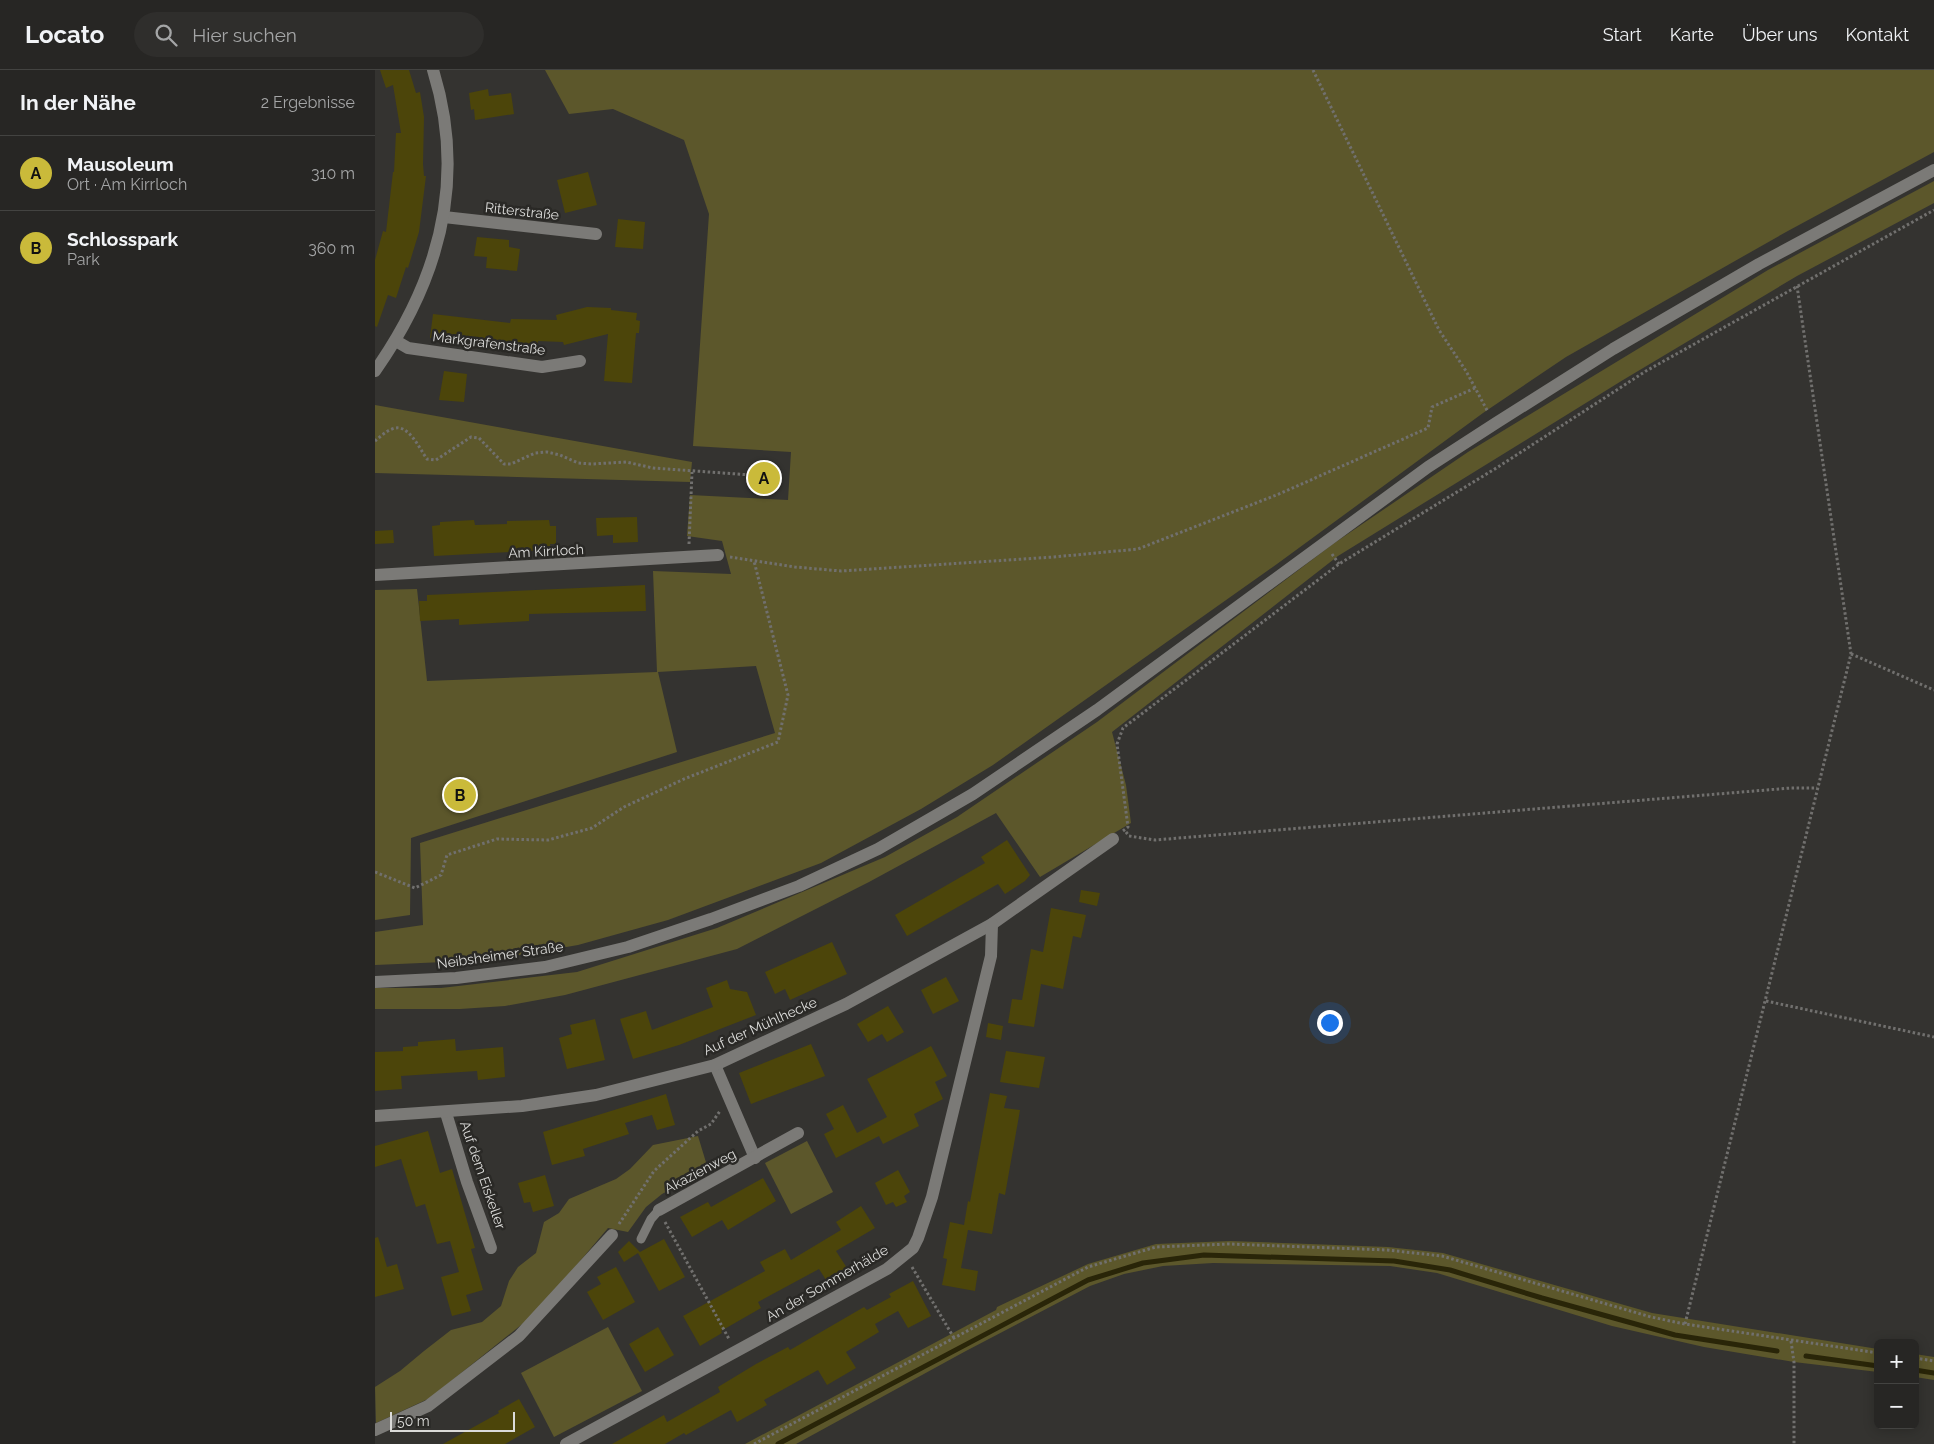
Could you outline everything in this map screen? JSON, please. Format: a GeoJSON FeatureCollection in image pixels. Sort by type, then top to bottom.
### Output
{"type":"FeatureCollection","features":[{"type":"Feature","properties":{"kind":"street"},"geometry":{"type":"LineString","coordinates":[[375,371],[396,341],[427,276],[444,217],[446,132],[441,96],[433,70]]}},
{"type":"Feature","properties":{"kind":"street","name":"Neibsheimer Straße"},"geometry":{"type":"LineString","coordinates":[[375,982],[456,978],[545,967],[628,947],[711,919],[799,886],[879,849],[973,794],[1097,710],[1427,467],[1613,349],[1759,264],[1934,170]]}},
{"type":"Feature","properties":{"kind":"street","name":"Ritterstraße"},"geometry":{"type":"LineString","coordinates":[[444,217],[596,234]]}},
{"type":"Feature","properties":{"kind":"street","name":"Markgrafenstraße"},"geometry":{"type":"LineString","coordinates":[[396,341],[408,348],[542,368],[580,362]]}},
{"type":"Feature","properties":{"kind":"street","name":"Am Kirrloch"},"geometry":{"type":"LineString","coordinates":[[375,576],[718,555]]}},
{"type":"Feature","properties":{"kind":"street","name":"Auf der Mühlhecke"},"geometry":{"type":"LineString","coordinates":[[375,1116],[446,1113],[522,1106],[596,1095],[715,1065],[846,1004],[992,924],[1113,839]]}},
{"type":"Feature","properties":{"kind":"street","name":"An der Sommerhälde"},"geometry":{"type":"LineString","coordinates":[[566,1444],[887,1269],[913,1248],[919,1238],[932,1197],[991,956],[992,924]]}},
{"type":"Feature","properties":{"kind":"street","name":"Akazienweg"},"geometry":{"type":"LineString","coordinates":[[715,1065],[755,1158]]}},
{"type":"Feature","properties":{"kind":"street","name":"Auf dem Eiskeller"},"geometry":{"type":"LineString","coordinates":[[446,1113],[467,1182],[491,1248]]}},
{"type":"Feature","properties":{"kind":"street","name":"Akazienweg"},"geometry":{"type":"LineString","coordinates":[[659,1210],[798,1133]]}},
{"type":"Feature","properties":{"kind":"street"},"geometry":{"type":"LineString","coordinates":[[375,1430],[428,1406],[519,1336],[612,1235]]}},
{"type":"Feature","properties":{"kind":"lane"},"geometry":{"type":"LineString","coordinates":[[641,1239],[651,1219],[659,1210]]}},
{"type":"Feature","properties":{"kind":"path"},"geometry":{"type":"LineString","coordinates":[[1313,70],[1439,330],[1496,423]]}},
{"type":"Feature","properties":{"kind":"path"},"geometry":{"type":"LineString","coordinates":[[1113,839],[1128,827],[1117,744],[1123,728],[1339,564],[1498,467],[1646,371],[1934,210]]}},
{"type":"Feature","properties":{"kind":"path"},"geometry":{"type":"LineString","coordinates":[[1685,1324],[1851,654],[1797,286]]}},
{"type":"Feature","properties":{"kind":"path"},"geometry":{"type":"LineString","coordinates":[[718,555],[841,571],[1054,557],[1138,549],[1279,494],[1428,428],[1432,408],[1475,388]]}},
{"type":"Feature","properties":{"kind":"path"},"geometry":{"type":"LineString","coordinates":[[1481,417],[1488,412]]}},
{"type":"Feature","properties":{"kind":"path"},"geometry":{"type":"LineString","coordinates":[[375,441],[391,428],[401,428],[407,431],[427,459],[436,460],[471,437],[479,438],[504,464],[511,464],[535,453],[547,452],[560,454],[579,463],[626,462],[653,468],[751,475]]}},
{"type":"Feature","properties":{"kind":"path"},"geometry":{"type":"LineString","coordinates":[[688,557],[692,472]]}},
{"type":"Feature","properties":{"kind":"path"},"geometry":{"type":"LineString","coordinates":[[375,872],[415,888],[441,874],[447,855],[497,839],[549,840],[592,828],[624,807],[685,779],[777,742],[788,695],[754,561]]}},
{"type":"Feature","properties":{"kind":"path"},"geometry":{"type":"LineString","coordinates":[[1851,654],[1934,690]]}},
{"type":"Feature","properties":{"kind":"path"},"geometry":{"type":"LineString","coordinates":[[1124,830],[1129,836],[1155,840],[1791,788],[1817,788]]}},
{"type":"Feature","properties":{"kind":"path"},"geometry":{"type":"LineString","coordinates":[[1766,1001],[1934,1037]]}},
{"type":"Feature","properties":{"kind":"path"},"geometry":{"type":"LineString","coordinates":[[612,1235],[654,1171],[698,1131],[711,1124],[724,1106],[731,1103]]}},
{"type":"Feature","properties":{"kind":"path"},"geometry":{"type":"LineString","coordinates":[[659,1210],[737,1352]]}},
{"type":"Feature","properties":{"kind":"path"},"geometry":{"type":"LineString","coordinates":[[753,1444],[1088,1267],[1156,1247],[1229,1244],[1387,1250],[1442,1256],[1651,1317],[1791,1341],[1874,1352]]}},
{"type":"Feature","properties":{"kind":"path"},"geometry":{"type":"LineString","coordinates":[[905,1256],[954,1338]]}},
{"type":"Feature","properties":{"kind":"path"},"geometry":{"type":"LineString","coordinates":[[1791,1341],[1794,1362],[1794,1444]]}},
{"type":"Feature","properties":{"kind":"path"},"geometry":{"type":"LineString","coordinates":[[1919,1359],[1934,1361]]}},
{"type":"Feature","properties":{"kind":"shaded area"},"geometry":{"type":"Polygon","coordinates":[[[545,70],[1934,70],[1934,152],[1786,232],[1566,357],[1483,413],[1277,564],[993,765],[921,809],[821,863],[668,920],[578,945],[490,960],[375,965],[375,932],[423,925],[420,843],[775,733],[756,666],[658,672],[677,752],[411,838],[410,915],[375,920],[375,590],[417,589],[427,681],[657,672],[653,571],[731,574],[722,541],[687,536],[690,495],[788,500],[791,452],[693,446],[709,214],[684,140],[613,109],[569,114],[545,70]]]}},
{"type":"Feature","properties":{"kind":"shaded area"},"geometry":{"type":"Polygon","coordinates":[[[1934,181],[1934,203],[1797,276],[1623,380],[1338,556],[1112,732],[1126,785],[1131,823],[1040,877],[996,813],[869,882],[737,949],[565,995],[505,1006],[460,1009],[375,1009],[375,988],[441,988],[577,972],[717,928],[885,857],[957,817],[1097,722],[1333,544],[1468,452],[1768,270],[1934,181]]]}},
{"type":"Feature","properties":{"kind":"shaded area"},"geometry":{"type":"Polygon","coordinates":[[[375,405],[692,462],[690,482],[375,473],[375,405]]]}},
{"type":"Feature","properties":{"kind":"shaded area"},"geometry":{"type":"Polygon","coordinates":[[[698,1136],[708,1169],[662,1194],[646,1207],[628,1232],[608,1228],[536,1313],[430,1398],[376,1423],[375,1387],[400,1371],[451,1330],[482,1322],[501,1306],[509,1281],[518,1267],[536,1253],[544,1222],[559,1213],[569,1199],[616,1179],[630,1169],[653,1145],[698,1136]]]}},
{"type":"Feature","properties":{"kind":"shaded area"},"geometry":{"type":"Polygon","coordinates":[[[807,1141],[833,1192],[791,1214],[765,1163],[807,1141]]]}},
{"type":"Feature","properties":{"kind":"shaded area"},"geometry":{"type":"Polygon","coordinates":[[[1230,1241],[1388,1247],[1443,1253],[1652,1313],[1874,1348],[1874,1372],[1794,1362],[1704,1347],[1612,1326],[1437,1273],[1390,1266],[1213,1263],[1163,1266],[1124,1274],[1090,1286],[964,1352],[796,1444],[745,1444],[996,1310],[997,1307],[1088,1264],[1156,1244],[1230,1241]]]}},
{"type":"Feature","properties":{"kind":"shaded area"},"geometry":{"type":"Polygon","coordinates":[[[608,1327],[642,1391],[554,1437],[521,1373],[608,1327]]]}},
{"type":"Feature","properties":{"kind":"shaded area"},"geometry":{"type":"Polygon","coordinates":[[[1919,1355],[1934,1357],[1934,1380],[1919,1378],[1919,1355]]]}},
{"type":"Feature","properties":{"kind":"building"},"geometry":{"type":"Polygon","coordinates":[[[380,70],[409,70],[416,93],[420,92],[424,117],[423,164],[424,176],[426,176],[419,232],[408,268],[406,267],[396,298],[388,295],[377,327],[375,326],[375,260],[383,231],[386,232],[394,172],[396,133],[401,133],[393,85],[386,88],[380,70]]]}},
{"type":"Feature","properties":{"kind":"building"},"geometry":{"type":"Polygon","coordinates":[[[488,89],[489,96],[511,93],[514,114],[475,120],[474,109],[471,110],[469,93],[488,89]]]}},
{"type":"Feature","properties":{"kind":"building"},"geometry":{"type":"Polygon","coordinates":[[[588,172],[597,205],[565,213],[557,180],[588,172]]]}},
{"type":"Feature","properties":{"kind":"building"},"geometry":{"type":"Polygon","coordinates":[[[618,219],[645,222],[643,249],[615,247],[618,219]]]}},
{"type":"Feature","properties":{"kind":"building"},"geometry":{"type":"Polygon","coordinates":[[[477,237],[509,240],[509,247],[520,249],[517,271],[486,268],[487,257],[474,256],[477,237]]]}},
{"type":"Feature","properties":{"kind":"building"},"geometry":{"type":"Polygon","coordinates":[[[587,307],[611,308],[611,310],[637,313],[636,320],[640,321],[639,333],[636,333],[632,383],[604,381],[608,334],[564,345],[563,342],[538,341],[538,352],[512,352],[469,347],[469,343],[430,338],[433,314],[510,323],[511,319],[557,320],[556,315],[587,307]]]}},
{"type":"Feature","properties":{"kind":"building"},"geometry":{"type":"Polygon","coordinates":[[[444,371],[467,374],[464,402],[439,400],[444,371]]]}},
{"type":"Feature","properties":{"kind":"building"},"geometry":{"type":"Polygon","coordinates":[[[753,469],[774,470],[773,487],[752,485],[753,469]]]}},
{"type":"Feature","properties":{"kind":"building"},"geometry":{"type":"Polygon","coordinates":[[[637,517],[638,542],[613,543],[613,535],[597,536],[596,518],[637,517]]]}},
{"type":"Feature","properties":{"kind":"building"},"geometry":{"type":"Polygon","coordinates":[[[474,520],[475,525],[507,524],[507,521],[549,520],[550,526],[556,526],[556,544],[550,544],[551,550],[434,556],[432,526],[440,525],[440,522],[474,520]]]}},
{"type":"Feature","properties":{"kind":"building"},"geometry":{"type":"Polygon","coordinates":[[[393,530],[394,543],[375,544],[375,531],[393,530]]]}},
{"type":"Feature","properties":{"kind":"building"},"geometry":{"type":"Polygon","coordinates":[[[645,585],[646,611],[529,614],[529,621],[459,625],[459,619],[420,621],[419,601],[427,601],[427,595],[645,585]]]}},
{"type":"Feature","properties":{"kind":"building"},"geometry":{"type":"Polygon","coordinates":[[[1007,840],[1030,875],[1025,881],[1005,894],[998,884],[907,936],[895,915],[985,863],[981,857],[1007,840]]]}},
{"type":"Feature","properties":{"kind":"building"},"geometry":{"type":"Polygon","coordinates":[[[1081,890],[1100,893],[1097,906],[1079,902],[1081,890]]]}},
{"type":"Feature","properties":{"kind":"building"},"geometry":{"type":"Polygon","coordinates":[[[1051,908],[1086,915],[1081,938],[1073,936],[1063,989],[1041,984],[1034,1027],[1008,1023],[1012,999],[1022,1000],[1031,949],[1043,952],[1051,908]]]}},
{"type":"Feature","properties":{"kind":"building"},"geometry":{"type":"Polygon","coordinates":[[[832,942],[847,974],[790,1000],[785,989],[775,994],[765,972],[832,942]]]}},
{"type":"Feature","properties":{"kind":"building"},"geometry":{"type":"Polygon","coordinates":[[[946,977],[959,1001],[933,1014],[921,990],[946,977]]]}},
{"type":"Feature","properties":{"kind":"building"},"geometry":{"type":"Polygon","coordinates":[[[727,980],[730,989],[747,992],[756,1015],[679,1045],[633,1059],[620,1019],[646,1011],[652,1030],[713,1007],[706,988],[727,980]]]}},
{"type":"Feature","properties":{"kind":"building"},"geometry":{"type":"Polygon","coordinates":[[[888,1006],[904,1032],[887,1042],[882,1034],[868,1042],[857,1024],[888,1006]]]}},
{"type":"Feature","properties":{"kind":"building"},"geometry":{"type":"Polygon","coordinates":[[[595,1019],[605,1060],[567,1069],[559,1038],[572,1034],[570,1025],[595,1019]]]}},
{"type":"Feature","properties":{"kind":"building"},"geometry":{"type":"Polygon","coordinates":[[[988,1023],[1003,1026],[1001,1040],[986,1037],[988,1023]]]}},
{"type":"Feature","properties":{"kind":"building"},"geometry":{"type":"Polygon","coordinates":[[[455,1039],[456,1051],[503,1047],[505,1077],[478,1080],[477,1071],[401,1076],[402,1089],[375,1091],[375,1052],[403,1051],[403,1047],[418,1046],[418,1042],[455,1039]]]}},
{"type":"Feature","properties":{"kind":"building"},"geometry":{"type":"Polygon","coordinates":[[[811,1044],[825,1076],[751,1104],[739,1073],[811,1044]]]}},
{"type":"Feature","properties":{"kind":"building"},"geometry":{"type":"Polygon","coordinates":[[[931,1046],[947,1076],[935,1082],[943,1099],[914,1114],[919,1126],[883,1144],[879,1136],[836,1158],[824,1134],[834,1129],[826,1114],[843,1105],[857,1133],[887,1117],[867,1079],[931,1046]]]}},
{"type":"Feature","properties":{"kind":"building"},"geometry":{"type":"Polygon","coordinates":[[[1006,1051],[1045,1057],[1039,1088],[1000,1082],[1006,1051]]]}},
{"type":"Feature","properties":{"kind":"building"},"geometry":{"type":"Polygon","coordinates":[[[990,1093],[1007,1096],[1004,1108],[1020,1110],[1005,1195],[999,1193],[992,1234],[968,1230],[961,1268],[978,1271],[975,1291],[942,1285],[947,1259],[943,1258],[950,1222],[964,1225],[990,1093]]]}},
{"type":"Feature","properties":{"kind":"building"},"geometry":{"type":"Polygon","coordinates":[[[666,1094],[675,1125],[657,1130],[652,1115],[625,1123],[629,1134],[583,1149],[585,1156],[552,1165],[543,1132],[666,1094]]]}},
{"type":"Feature","properties":{"kind":"building"},"geometry":{"type":"Polygon","coordinates":[[[428,1131],[440,1173],[452,1169],[475,1248],[471,1249],[483,1290],[466,1295],[471,1311],[452,1316],[441,1277],[459,1272],[450,1241],[437,1244],[425,1204],[416,1207],[401,1159],[375,1167],[375,1146],[428,1131]]]}},
{"type":"Feature","properties":{"kind":"building"},"geometry":{"type":"Polygon","coordinates":[[[898,1170],[910,1192],[904,1196],[907,1202],[896,1207],[893,1202],[886,1205],[875,1183],[898,1170]]]}},
{"type":"Feature","properties":{"kind":"building"},"geometry":{"type":"Polygon","coordinates":[[[545,1175],[554,1206],[533,1212],[530,1202],[524,1203],[518,1183],[545,1175]]]}},
{"type":"Feature","properties":{"kind":"building"},"geometry":{"type":"Polygon","coordinates":[[[763,1178],[776,1201],[728,1230],[722,1220],[692,1237],[680,1217],[708,1202],[711,1207],[763,1178]]]}},
{"type":"Feature","properties":{"kind":"building"},"geometry":{"type":"Polygon","coordinates":[[[861,1206],[875,1228],[836,1251],[847,1268],[826,1280],[819,1269],[758,1302],[761,1308],[721,1331],[722,1333],[700,1346],[683,1316],[765,1271],[760,1262],[785,1249],[791,1260],[841,1230],[836,1222],[861,1206]]]}},
{"type":"Feature","properties":{"kind":"building"},"geometry":{"type":"Polygon","coordinates":[[[378,1237],[387,1267],[397,1264],[404,1289],[375,1297],[375,1238],[378,1237]]]}},
{"type":"Feature","properties":{"kind":"building"},"geometry":{"type":"Polygon","coordinates":[[[664,1239],[685,1277],[659,1291],[638,1253],[624,1262],[618,1252],[629,1241],[640,1252],[664,1239]]]}},
{"type":"Feature","properties":{"kind":"building"},"geometry":{"type":"Polygon","coordinates":[[[616,1267],[635,1302],[603,1320],[587,1292],[601,1284],[597,1277],[616,1267]]]}},
{"type":"Feature","properties":{"kind":"building"},"geometry":{"type":"Polygon","coordinates":[[[913,1281],[931,1316],[908,1328],[898,1311],[875,1324],[879,1332],[846,1352],[856,1368],[827,1385],[818,1370],[764,1400],[767,1405],[737,1422],[731,1410],[686,1435],[684,1433],[665,1444],[612,1444],[664,1415],[667,1422],[720,1392],[718,1387],[756,1364],[788,1347],[790,1350],[864,1307],[867,1310],[891,1297],[889,1294],[913,1281]]]}},
{"type":"Feature","properties":{"kind":"building"},"geometry":{"type":"Polygon","coordinates":[[[658,1327],[674,1355],[645,1372],[629,1344],[658,1327]]]}},
{"type":"Feature","properties":{"kind":"building"},"geometry":{"type":"Polygon","coordinates":[[[519,1399],[535,1427],[505,1444],[443,1444],[499,1413],[498,1411],[519,1399]]]}},
{"type":"Feature","properties":{"kind":"waterway"},"geometry":{"type":"LineString","coordinates":[[778,1444],[1088,1280],[1143,1263],[1204,1255],[1394,1261],[1450,1270],[1675,1335],[1777,1351]]}},
{"type":"Feature","properties":{"kind":"waterway"},"geometry":{"type":"LineString","coordinates":[[1806,1356],[1874,1365]]}},
{"type":"Feature","properties":{"kind":"waterway"},"geometry":{"type":"LineString","coordinates":[[1919,1371],[1934,1373]]}},
{"type":"Feature","properties":{"kind":"place","name":"Mausoleum"},"geometry":{"type":"Point","coordinates":[764,478]}},
{"type":"Feature","properties":{"kind":"place","name":"Schlosspark"},"geometry":{"type":"Point","coordinates":[460,795]}}]}
